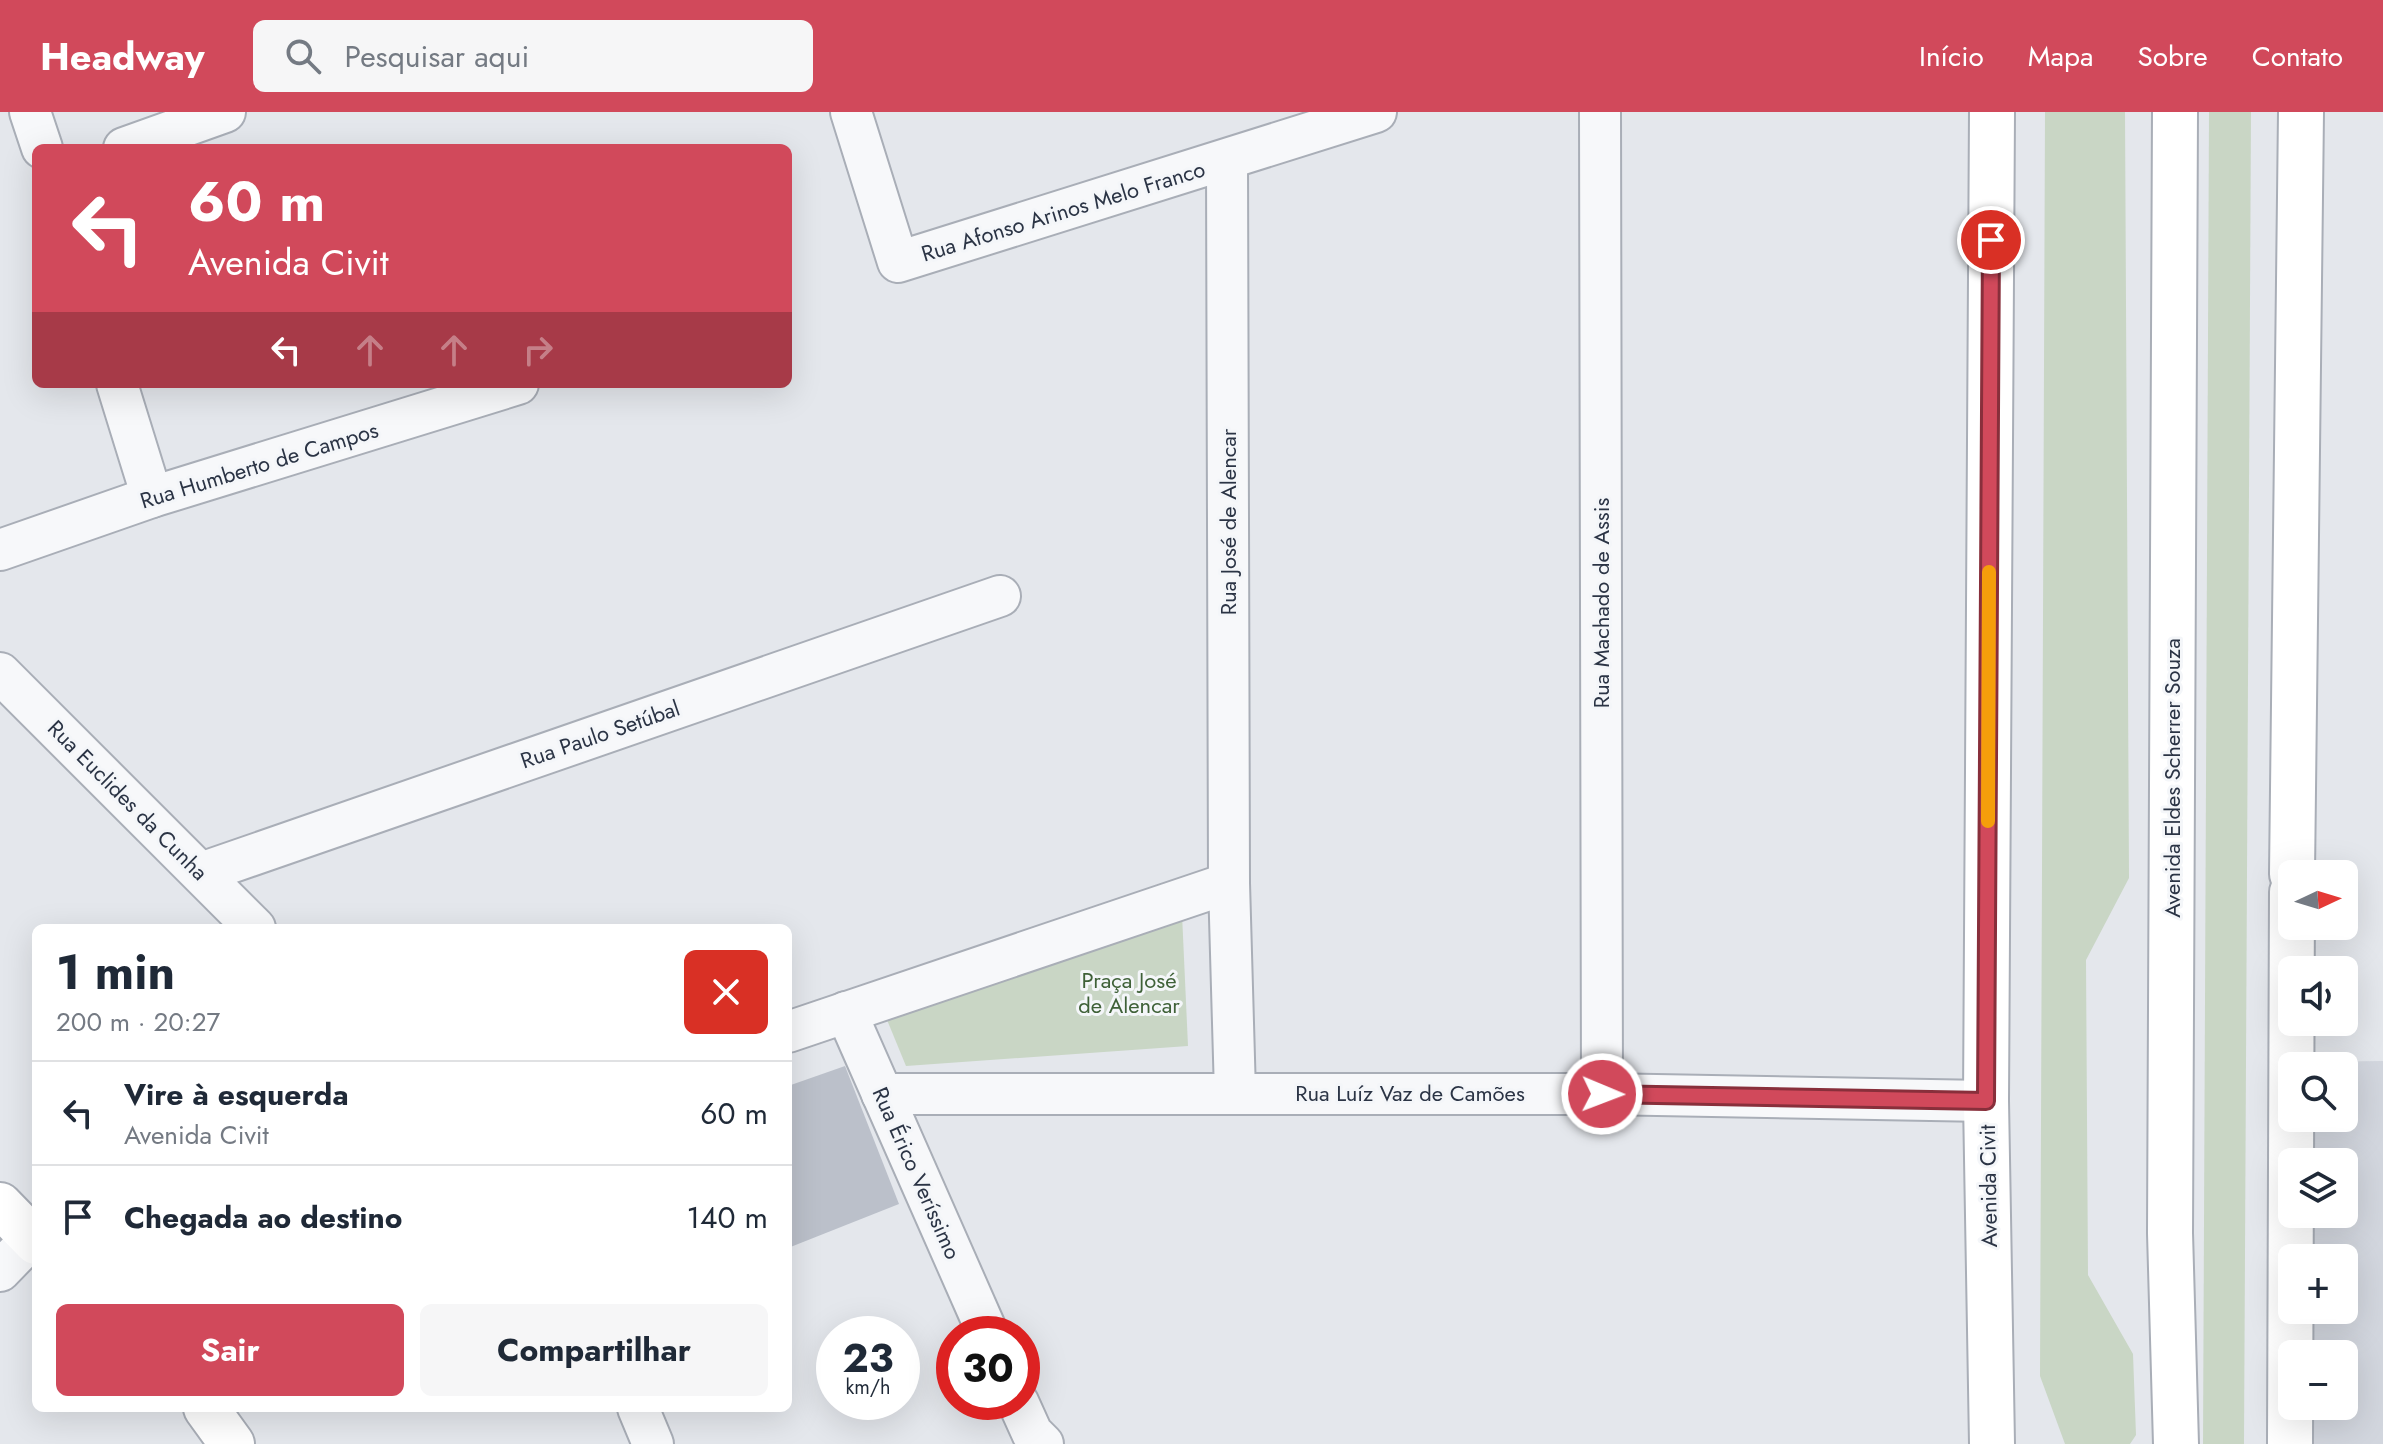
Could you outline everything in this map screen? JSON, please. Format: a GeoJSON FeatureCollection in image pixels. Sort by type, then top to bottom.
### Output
{"type":"FeatureCollection","features":[{"type":"Feature","properties":{"kind":"main road","name":"Avenida Civit"},"geometry":{"type":"LineString","coordinates":[[1992,112],[1986,1101],[1992,1444]]}},
{"type":"Feature","properties":{"kind":"main road","name":"Avenida Eldes Scherrer Souza"},"geometry":{"type":"LineString","coordinates":[[2175,112],[2170,1233],[2176,1444]]}},
{"type":"Feature","properties":{"kind":"main road"},"geometry":{"type":"LineString","coordinates":[[2292,860],[2301,112]]}},
{"type":"Feature","properties":{"kind":"main road"},"geometry":{"type":"LineString","coordinates":[[2290,1444],[2292,940]]}},
{"type":"Feature","properties":{"kind":"main road"},"geometry":{"type":"LineString","coordinates":[[0,1205],[32,1238]]}},
{"type":"Feature","properties":{"kind":"main road"},"geometry":{"type":"LineString","coordinates":[[209,1412],[232,1444]]}},
{"type":"Feature","properties":{"kind":"street"},"geometry":{"type":"LineString","coordinates":[[30,112],[41,144]]}},
{"type":"Feature","properties":{"kind":"street"},"geometry":{"type":"LineString","coordinates":[[135,144],[225,112]]}},
{"type":"Feature","properties":{"kind":"street","name":"Rua Afonso Arinos Melo Franco"},"geometry":{"type":"LineString","coordinates":[[851,112],[898,262],[1376,112]]}},
{"type":"Feature","properties":{"kind":"street","name":"Rua Machado de Assis"},"geometry":{"type":"LineString","coordinates":[[1600,112],[1602,1094]]}},
{"type":"Feature","properties":{"kind":"street","name":"Rua José de Alencar"},"geometry":{"type":"LineString","coordinates":[[1227,161],[1229,883],[1235,1093]]}},
{"type":"Feature","properties":{"kind":"street"},"geometry":{"type":"LineString","coordinates":[[118,388],[152,497]]}},
{"type":"Feature","properties":{"kind":"street","name":"Rua Humberto de Campos"},"geometry":{"type":"LineString","coordinates":[[0,550],[152,497],[505,388]]}},
{"type":"Feature","properties":{"kind":"street","name":"Rua Paulo Setúbal"},"geometry":{"type":"LineString","coordinates":[[201,873],[1000,596]]}},
{"type":"Feature","properties":{"kind":"street","name":"Rua Euclides da Cunha"},"geometry":{"type":"LineString","coordinates":[[0,673],[251,924]]}},
{"type":"Feature","properties":{"kind":"street"},"geometry":{"type":"LineString","coordinates":[[792,1031],[1229,883]]}},
{"type":"Feature","properties":{"kind":"street","name":"Rua Érico Veríssimo"},"geometry":{"type":"LineString","coordinates":[[846,1012],[980,1316]]}},
{"type":"Feature","properties":{"kind":"street","name":"Rua Luíz Vaz de Camões"},"geometry":{"type":"LineString","coordinates":[[882,1094],[1602,1094],[1986,1101]]}},
{"type":"Feature","properties":{"kind":"street"},"geometry":{"type":"LineString","coordinates":[[0,1271],[32,1242]]}},
{"type":"Feature","properties":{"kind":"street"},"geometry":{"type":"LineString","coordinates":[[640,1412],[653,1444]]}},
{"type":"Feature","properties":{"kind":"street"},"geometry":{"type":"LineString","coordinates":[[1026,1420],[1032,1433],[1043,1444]]}},
{"type":"Feature","properties":{"kind":"shaded area"},"geometry":{"type":"Polygon","coordinates":[[[2358,1061],[2383,1061],[2383,1444],[2309,1444],[2309,1420],[2358,1420],[2358,1340],[2309,1340],[2308,1324],[2358,1324],[2358,1244],[2308,1244],[2307,1228],[2358,1228],[2358,1148],[2306,1148],[2306,1132],[2358,1132],[2358,1061]]]}},
{"type":"Feature","properties":{"kind":"green space"},"geometry":{"type":"Polygon","coordinates":[[[2045,112],[2125,112],[2129,878],[2086,960],[2088,1275],[2133,1354],[2136,1435],[2130,1444],[2065,1444],[2040,1376],[2045,112]]]}},
{"type":"Feature","properties":{"kind":"green space"},"geometry":{"type":"Polygon","coordinates":[[[2209,112],[2251,112],[2244,1444],[2203,1444],[2209,112]]]}},
{"type":"Feature","properties":{"kind":"green space","name":"Praça José de Alencar"},"geometry":{"type":"Polygon","coordinates":[[[1182,914],[1188,1046],[906,1066],[885,1015],[1182,914]]]}},
{"type":"Feature","properties":{"kind":"building"},"geometry":{"type":"Polygon","coordinates":[[[845,1066],[899,1204],[792,1246],[792,1085],[845,1066]]]}},
{"type":"Feature","properties":{"kind":"slow traffic"},"geometry":{"type":"LineString","coordinates":[[1988,821],[1989,572]]}},
{"type":"Feature","properties":{"kind":"route"},"geometry":{"type":"LineString","coordinates":[[1602,1094],[1986,1101],[1991,240]]}}]}
